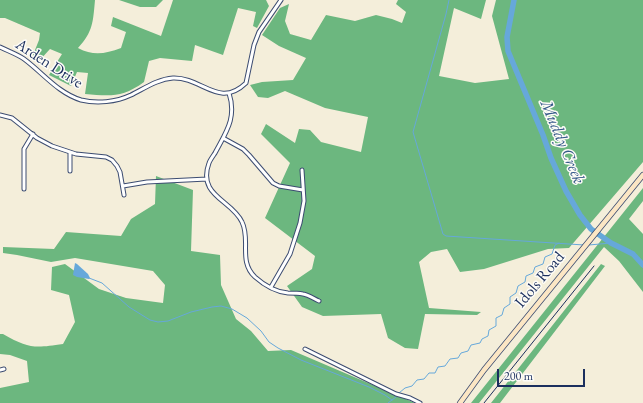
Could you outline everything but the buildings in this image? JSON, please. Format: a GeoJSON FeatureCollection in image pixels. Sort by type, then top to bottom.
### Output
{"type":"FeatureCollection","features":[{"type":"Feature","properties":{"kind":"main road","name":"Idols Road"},"geometry":{"type":"LineString","coordinates":[[460,403],[484,370],[643,176]]}},
{"type":"Feature","properties":{"kind":"street"},"geometry":{"type":"LineString","coordinates":[[281,0],[259,32],[254,45],[246,83],[237,90],[229,93],[232,106],[232,116],[223,138],[209,163],[207,179],[209,187],[215,196],[232,209],[242,221],[244,227],[246,258],[251,272],[256,277],[281,292],[301,293],[319,301]]}},
{"type":"Feature","properties":{"kind":"street","name":"Arden Drive"},"geometry":{"type":"LineString","coordinates":[[0,47],[23,58],[64,91],[74,97],[87,101],[100,102],[119,100],[158,82],[173,78],[188,80],[218,94],[229,93]]}},
{"type":"Feature","properties":{"kind":"street"},"geometry":{"type":"LineString","coordinates":[[0,115],[12,118],[32,134],[52,146],[70,153],[106,157],[112,160],[117,166],[124,195]]}},
{"type":"Feature","properties":{"kind":"street"},"geometry":{"type":"LineString","coordinates":[[24,189],[24,149],[32,134]]}},
{"type":"Feature","properties":{"kind":"street"},"geometry":{"type":"LineString","coordinates":[[223,138],[239,147],[249,155],[273,183],[278,186],[303,190]]}},
{"type":"Feature","properties":{"kind":"street"},"geometry":{"type":"LineString","coordinates":[[70,153],[70,170]]}},
{"type":"Feature","properties":{"kind":"street"},"geometry":{"type":"LineString","coordinates":[[271,287],[292,251],[303,211],[304,201],[302,170]]}},
{"type":"Feature","properties":{"kind":"street"},"geometry":{"type":"LineString","coordinates":[[122,186],[147,182],[207,179]]}},
{"type":"Feature","properties":{"kind":"street"},"geometry":{"type":"LineString","coordinates":[[305,349],[396,394],[420,403]]}},
{"type":"Feature","properties":{"kind":"street"},"geometry":{"type":"LineString","coordinates":[[0,370],[4,369]]}},
{"type":"Feature","properties":{"kind":"green space"},"geometry":{"type":"Polygon","coordinates":[[[0,0],[95,0],[94,15],[89,32],[78,48],[83,51],[94,53],[110,52],[121,48],[126,32],[111,26],[113,17],[161,36],[173,0],[266,0],[269,6],[257,28],[253,26],[256,12],[238,8],[223,55],[195,45],[192,61],[160,58],[149,61],[144,82],[129,91],[116,95],[102,95],[85,94],[88,73],[77,72],[71,86],[49,75],[62,54],[50,49],[39,61],[33,55],[40,33],[5,18],[0,18],[0,0]]]}},
{"type":"Feature","properties":{"kind":"green space"},"geometry":{"type":"Polygon","coordinates":[[[119,0],[163,0],[156,7],[140,7],[119,0]]]}},
{"type":"Feature","properties":{"kind":"green space"},"geometry":{"type":"Polygon","coordinates":[[[398,0],[486,0],[481,19],[454,8],[439,76],[475,83],[509,79],[492,16],[496,0],[643,0],[643,162],[569,248],[548,249],[484,269],[460,272],[447,249],[431,252],[419,262],[429,308],[481,312],[477,315],[425,314],[418,349],[405,348],[388,338],[381,314],[323,316],[302,307],[287,286],[312,269],[315,256],[265,218],[290,163],[261,134],[266,124],[295,143],[299,129],[310,130],[321,142],[361,152],[368,117],[325,108],[285,91],[268,98],[258,97],[250,85],[262,82],[293,80],[306,58],[279,46],[262,35],[280,8],[289,4],[285,21],[290,34],[311,40],[326,15],[355,21],[376,15],[402,23],[406,12],[396,4],[398,0]]]}},
{"type":"Feature","properties":{"kind":"green space"},"geometry":{"type":"Polygon","coordinates":[[[156,176],[193,190],[191,251],[220,255],[221,285],[236,319],[251,331],[268,351],[291,350],[415,403],[0,403],[0,388],[29,382],[27,361],[10,355],[0,354],[0,334],[32,346],[39,347],[63,344],[75,322],[69,295],[51,290],[52,267],[65,264],[99,289],[126,298],[163,303],[165,285],[153,271],[75,258],[51,262],[3,253],[3,247],[54,249],[66,232],[121,236],[131,219],[155,204],[156,176]]]}},
{"type":"Feature","properties":{"kind":"green space"},"geometry":{"type":"Polygon","coordinates":[[[643,188],[643,201],[629,219],[643,234],[643,292],[619,261],[604,247],[479,403],[471,403],[643,188]]]}},
{"type":"Feature","properties":{"kind":"green space"},"geometry":{"type":"Polygon","coordinates":[[[601,264],[605,266],[500,403],[491,403],[601,264]]]}},
{"type":"Feature","properties":{"kind":"water"},"geometry":{"type":"Polygon","coordinates":[[[75,263],[88,274],[89,279],[73,275],[75,263]]]}},
{"type":"Feature","properties":{"kind":"waterway"},"geometry":{"type":"LineString","coordinates":[[449,0],[413,132],[443,234],[446,236],[584,245]]}},
{"type":"Feature","properties":{"kind":"waterway","name":"Muddy Creek"},"geometry":{"type":"LineString","coordinates":[[514,0],[507,37],[508,51],[551,158],[566,191],[580,215],[591,229],[611,243],[633,254],[643,265]]}},
{"type":"Feature","properties":{"kind":"waterway"},"geometry":{"type":"LineString","coordinates":[[399,393],[405,388],[412,386],[417,380],[424,379],[429,373],[435,373],[438,367],[445,366],[450,359],[458,358],[461,353],[468,351],[471,345],[480,343],[482,339],[488,336],[489,330],[496,326],[496,318],[502,315],[504,308],[510,304],[510,297],[516,293],[518,286],[525,282],[526,276],[533,273],[535,267],[543,264],[545,257],[552,254],[555,245],[559,243]]}},
{"type":"Feature","properties":{"kind":"waterway"},"geometry":{"type":"LineString","coordinates":[[589,245],[611,243]]}},
{"type":"Feature","properties":{"kind":"waterway"},"geometry":{"type":"LineString","coordinates":[[89,278],[102,283],[129,307],[150,320],[158,322],[168,321],[191,312],[212,307],[221,306],[232,309],[247,318],[261,331],[269,342],[278,348],[301,360],[369,387],[392,400]]}},
{"type":"Feature","properties":{"kind":"waterway"},"geometry":{"type":"LineString","coordinates":[[388,403],[396,397]]}},
{"type":"Feature","properties":{"kind":"railway"},"geometry":{"type":"LineString","coordinates":[[484,403],[594,266]]}}]}
